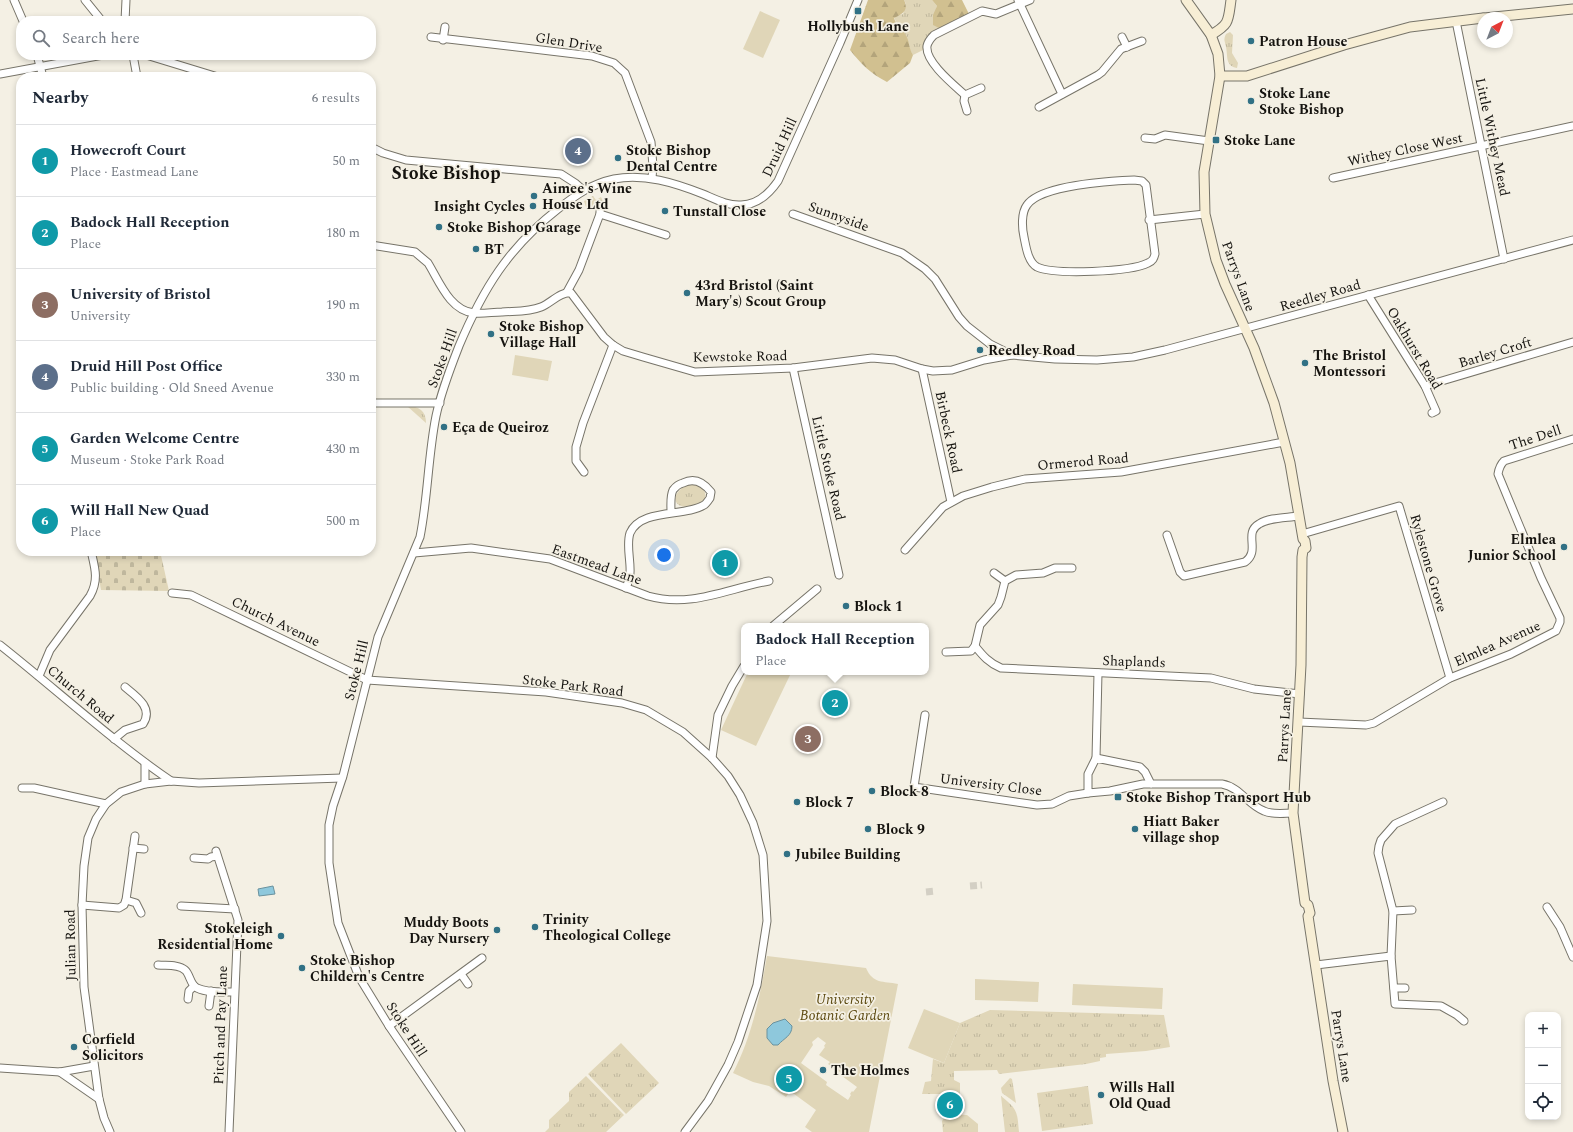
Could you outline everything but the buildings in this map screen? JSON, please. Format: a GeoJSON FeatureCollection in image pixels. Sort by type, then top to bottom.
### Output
{"type":"FeatureCollection","features":[{"type":"Feature","properties":{"kind":"main road","name":"Parrys Lane"},"geometry":{"type":"LineString","coordinates":[[1186,0],[1211,35],[1218,54],[1220,76],[1204,172],[1205,214],[1216,260],[1266,380],[1293,478],[1306,548],[1303,550],[1299,722],[1293,813],[1305,903],[1302,906],[1304,914],[1308,916],[1333,1081],[1343,1132]]}},
{"type":"Feature","properties":{"kind":"main road"},"geometry":{"type":"LineString","coordinates":[[1211,35],[1223,28],[1227,23],[1231,0]]}},
{"type":"Feature","properties":{"kind":"main road"},"geometry":{"type":"LineString","coordinates":[[1513,15],[1573,9]]}},
{"type":"Feature","properties":{"kind":"main road"},"geometry":{"type":"LineString","coordinates":[[1220,76],[1248,76],[1344,45],[1402,29],[1477,19]]}},
{"type":"Feature","properties":{"kind":"street"},"geometry":{"type":"LineString","coordinates":[[14,0],[21,16]]}},
{"type":"Feature","properties":{"kind":"street"},"geometry":{"type":"LineString","coordinates":[[85,0],[98,16]]}},
{"type":"Feature","properties":{"kind":"street"},"geometry":{"type":"LineString","coordinates":[[125,16],[126,0]]}},
{"type":"Feature","properties":{"kind":"street","name":"Druid Hill"},"geometry":{"type":"LineString","coordinates":[[547,217],[582,190],[614,179],[652,178],[682,186],[735,205],[756,202],[772,190],[778,182],[858,0]]}},
{"type":"Feature","properties":{"kind":"street"},"geometry":{"type":"LineString","coordinates":[[965,95],[941,74],[930,56],[927,47],[929,40],[934,35],[982,11],[996,14],[1019,2],[1030,0]]}},
{"type":"Feature","properties":{"kind":"street"},"geometry":{"type":"LineString","coordinates":[[1019,2],[1062,94]]}},
{"type":"Feature","properties":{"kind":"street","name":"Little Withey Mead"},"geometry":{"type":"LineString","coordinates":[[1456,21],[1504,259]]}},
{"type":"Feature","properties":{"kind":"street"},"geometry":{"type":"LineString","coordinates":[[444,40],[445,28]]}},
{"type":"Feature","properties":{"kind":"street","name":"Glen Drive"},"geometry":{"type":"LineString","coordinates":[[431,37],[444,40],[592,56],[614,63],[625,73],[651,142],[653,166],[652,178]]}},
{"type":"Feature","properties":{"kind":"street"},"geometry":{"type":"LineString","coordinates":[[1122,37],[1127,46]]}},
{"type":"Feature","properties":{"kind":"street"},"geometry":{"type":"LineString","coordinates":[[1039,107],[1102,72],[1121,49],[1142,41]]}},
{"type":"Feature","properties":{"kind":"street"},"geometry":{"type":"LineString","coordinates":[[38,60],[42,72]]}},
{"type":"Feature","properties":{"kind":"street"},"geometry":{"type":"LineString","coordinates":[[0,74],[74,60]]}},
{"type":"Feature","properties":{"kind":"street"},"geometry":{"type":"LineString","coordinates":[[134,60],[136,72]]}},
{"type":"Feature","properties":{"kind":"street"},"geometry":{"type":"LineString","coordinates":[[162,60],[202,72]]}},
{"type":"Feature","properties":{"kind":"street"},"geometry":{"type":"LineString","coordinates":[[965,95],[981,88]]}},
{"type":"Feature","properties":{"kind":"street"},"geometry":{"type":"LineString","coordinates":[[965,95],[964,101],[967,111]]}},
{"type":"Feature","properties":{"kind":"street","name":"Withey Close West"},"geometry":{"type":"LineString","coordinates":[[1333,178],[1573,126]]}},
{"type":"Feature","properties":{"kind":"street"},"geometry":{"type":"LineString","coordinates":[[1145,138],[1155,140],[1165,135],[1209,141]]}},
{"type":"Feature","properties":{"kind":"street"},"geometry":{"type":"LineString","coordinates":[[376,150],[406,160],[561,174],[576,183],[582,190]]}},
{"type":"Feature","properties":{"kind":"street"},"geometry":{"type":"LineString","coordinates":[[1142,181],[1146,185],[1150,220],[1155,254],[1153,260],[1148,263],[1119,269],[1055,271],[1036,266],[1031,261],[1023,234],[1023,213],[1027,205],[1033,199],[1066,188],[1092,182],[1142,181]]}},
{"type":"Feature","properties":{"kind":"street"},"geometry":{"type":"LineString","coordinates":[[376,246],[415,252],[424,258],[452,303],[464,311],[474,313],[532,310],[546,305],[567,292],[579,270],[600,214],[600,205]]}},
{"type":"Feature","properties":{"kind":"street"},"geometry":{"type":"LineString","coordinates":[[600,214],[666,235]]}},
{"type":"Feature","properties":{"kind":"street","name":"Sunnyside"},"geometry":{"type":"LineString","coordinates":[[793,214],[876,243]]}},
{"type":"Feature","properties":{"kind":"street"},"geometry":{"type":"LineString","coordinates":[[1150,220],[1205,214]]}},
{"type":"Feature","properties":{"kind":"street","name":"Stoke Hill"},"geometry":{"type":"LineString","coordinates":[[461,1132],[389,1026],[359,977],[338,923],[329,862],[330,825],[333,806],[342,778],[378,637],[420,537],[430,452],[440,403],[452,364],[474,313],[486,290],[510,256],[547,217]]}},
{"type":"Feature","properties":{"kind":"street","name":"Reedley Road"},"geometry":{"type":"LineString","coordinates":[[876,243],[902,253],[925,269],[935,279],[959,317],[967,326],[990,344],[1012,355],[1055,359],[1097,360],[1133,357],[1245,330],[1368,295],[1573,240]]}},
{"type":"Feature","properties":{"kind":"street","name":"Kewstoke Road"},"geometry":{"type":"LineString","coordinates":[[567,292],[575,296],[604,337],[613,345],[624,351],[695,372],[793,368],[872,358],[894,360],[933,371],[952,370],[984,360],[1012,355]]}},
{"type":"Feature","properties":{"kind":"street","name":"Oakhurst Road"},"geometry":{"type":"LineString","coordinates":[[1368,295],[1425,386],[1436,411],[1432,413]]}},
{"type":"Feature","properties":{"kind":"street","name":"Barley Croft"},"geometry":{"type":"LineString","coordinates":[[1425,386],[1573,342]]}},
{"type":"Feature","properties":{"kind":"street"},"geometry":{"type":"LineString","coordinates":[[584,472],[576,461],[576,446],[583,423],[613,345]]}},
{"type":"Feature","properties":{"kind":"street","name":"Little Stoke Road"},"geometry":{"type":"LineString","coordinates":[[793,368],[839,575]]}},
{"type":"Feature","properties":{"kind":"street","name":"Birbeck Road"},"geometry":{"type":"LineString","coordinates":[[922,369],[951,502]]}},
{"type":"Feature","properties":{"kind":"street"},"geometry":{"type":"LineString","coordinates":[[376,403],[440,403]]}},
{"type":"Feature","properties":{"kind":"street","name":"The Dell"},"geometry":{"type":"LineString","coordinates":[[1504,461],[1573,438]]}},
{"type":"Feature","properties":{"kind":"street","name":"Ormerod Road"},"geometry":{"type":"LineString","coordinates":[[905,550],[936,514],[951,502],[963,496],[992,487],[1025,479],[1121,472],[1284,442]]}},
{"type":"Feature","properties":{"kind":"street","name":"Elmlea Avenue"},"geometry":{"type":"LineString","coordinates":[[1299,722],[1366,725],[1374,723],[1450,678],[1511,654],[1556,631],[1560,622],[1498,474],[1499,466],[1504,461]]}},
{"type":"Feature","properties":{"kind":"street"},"geometry":{"type":"LineString","coordinates":[[626,588],[630,573],[629,540],[631,531],[643,520],[671,512],[689,510],[703,506],[710,498],[711,492],[700,482],[686,481],[677,486],[673,491],[671,512]]}},
{"type":"Feature","properties":{"kind":"street","name":"Rylestone Grove"},"geometry":{"type":"LineString","coordinates":[[1303,536],[1399,506],[1450,678]]}},
{"type":"Feature","properties":{"kind":"street"},"geometry":{"type":"LineString","coordinates":[[1168,535],[1180,572],[1184,576],[1245,562],[1251,558],[1253,529],[1258,524],[1267,520],[1299,516]]}},
{"type":"Feature","properties":{"kind":"street","name":"Eastmead Lane"},"geometry":{"type":"LineString","coordinates":[[414,553],[471,548],[550,559],[660,600],[685,601],[768,581]]}},
{"type":"Feature","properties":{"kind":"street"},"geometry":{"type":"LineString","coordinates":[[39,676],[50,650],[94,589],[96,575],[93,556]]}},
{"type":"Feature","properties":{"kind":"street"},"geometry":{"type":"LineString","coordinates":[[946,652],[971,652],[975,646],[980,625],[998,605],[1005,581],[1016,575],[1043,573],[1054,568],[1072,568]]}},
{"type":"Feature","properties":{"kind":"street"},"geometry":{"type":"LineString","coordinates":[[994,573],[1005,581]]}},
{"type":"Feature","properties":{"kind":"street"},"geometry":{"type":"LineString","coordinates":[[776,623],[817,589]]}},
{"type":"Feature","properties":{"kind":"street","name":"Church Avenue"},"geometry":{"type":"LineString","coordinates":[[172,593],[191,595],[367,680]]}},
{"type":"Feature","properties":{"kind":"street","name":"Church Road"},"geometry":{"type":"LineString","coordinates":[[0,645],[114,739],[171,782]]}},
{"type":"Feature","properties":{"kind":"street","name":"Shaplands"},"geometry":{"type":"LineString","coordinates":[[975,646],[983,657],[1000,668],[1211,678],[1254,689],[1300,694]]}},
{"type":"Feature","properties":{"kind":"street"},"geometry":{"type":"LineString","coordinates":[[712,758],[718,715],[741,671]]}},
{"type":"Feature","properties":{"kind":"street"},"geometry":{"type":"LineString","coordinates":[[1088,793],[1088,774],[1096,758],[1098,673]]}},
{"type":"Feature","properties":{"kind":"street","name":"Stoke Park Road"},"geometry":{"type":"LineString","coordinates":[[367,680],[546,692],[622,703],[646,710],[683,732],[712,758],[728,776],[740,795],[753,823],[763,855],[767,921],[757,985],[738,1042],[728,1065],[708,1101],[685,1132]]}},
{"type":"Feature","properties":{"kind":"street"},"geometry":{"type":"LineString","coordinates":[[114,739],[125,730],[143,724],[147,716],[146,710],[140,700],[124,687]]}},
{"type":"Feature","properties":{"kind":"street","name":"University Close"},"geometry":{"type":"LineString","coordinates":[[925,715],[914,787],[1037,805],[1052,804],[1069,796],[1110,792],[1136,785],[1228,785],[1240,792],[1257,807],[1265,811],[1274,813],[1293,813]]}},
{"type":"Feature","properties":{"kind":"street"},"geometry":{"type":"LineString","coordinates":[[1096,758],[1140,767],[1145,772],[1151,784]]}},
{"type":"Feature","properties":{"kind":"street"},"geometry":{"type":"LineString","coordinates":[[145,763],[145,784],[171,782],[199,783],[342,778]]}},
{"type":"Feature","properties":{"kind":"street","name":"Julian Road"},"geometry":{"type":"LineString","coordinates":[[110,1132],[104,1118],[99,1098],[84,987],[82,905],[84,866],[88,838],[96,819],[106,804],[121,792],[145,784]]}},
{"type":"Feature","properties":{"kind":"street"},"geometry":{"type":"LineString","coordinates":[[22,788],[34,788],[106,804]]}},
{"type":"Feature","properties":{"kind":"street"},"geometry":{"type":"LineString","coordinates":[[1443,802],[1395,824],[1381,840],[1378,853],[1393,911],[1390,956],[1395,1004],[1441,1006],[1457,1015],[1464,1021]]}},
{"type":"Feature","properties":{"kind":"street"},"geometry":{"type":"LineString","coordinates":[[82,905],[119,908],[124,905],[135,836]]}},
{"type":"Feature","properties":{"kind":"street"},"geometry":{"type":"LineString","coordinates":[[133,848],[144,849]]}},
{"type":"Feature","properties":{"kind":"street","name":"Pitch and Pay Lane"},"geometry":{"type":"LineString","coordinates":[[194,858],[208,859],[217,854],[238,920],[229,1132]]}},
{"type":"Feature","properties":{"kind":"street"},"geometry":{"type":"LineString","coordinates":[[126,900],[136,903],[141,913]]}},
{"type":"Feature","properties":{"kind":"street"},"geometry":{"type":"LineString","coordinates":[[180,906],[234,909]]}},
{"type":"Feature","properties":{"kind":"street"},"geometry":{"type":"LineString","coordinates":[[1547,907],[1560,927],[1573,957]]}},
{"type":"Feature","properties":{"kind":"street"},"geometry":{"type":"LineString","coordinates":[[1393,911],[1412,910]]}},
{"type":"Feature","properties":{"kind":"street"},"geometry":{"type":"LineString","coordinates":[[1316,965],[1390,956]]}},
{"type":"Feature","properties":{"kind":"street"},"geometry":{"type":"LineString","coordinates":[[389,1026],[482,958]]}},
{"type":"Feature","properties":{"kind":"street"},"geometry":{"type":"LineString","coordinates":[[158,965],[178,966],[185,970],[194,986],[211,991],[234,992]]}},
{"type":"Feature","properties":{"kind":"street"},"geometry":{"type":"LineString","coordinates":[[461,974],[468,984]]}},
{"type":"Feature","properties":{"kind":"street"},"geometry":{"type":"LineString","coordinates":[[188,999],[189,992],[194,986]]}},
{"type":"Feature","properties":{"kind":"street"},"geometry":{"type":"LineString","coordinates":[[1394,988],[1405,988]]}},
{"type":"Feature","properties":{"kind":"street"},"geometry":{"type":"LineString","coordinates":[[209,1006],[211,991]]}},
{"type":"Feature","properties":{"kind":"street"},"geometry":{"type":"LineString","coordinates":[[0,1068],[60,1072],[94,1066]]}},
{"type":"Feature","properties":{"kind":"street"},"geometry":{"type":"LineString","coordinates":[[60,1072],[99,1098]]}},
{"type":"Feature","properties":{"kind":"green space"},"geometry":{"type":"Polygon","coordinates":[[[868,0],[904,0],[906,6],[900,15],[894,18],[907,37],[913,55],[910,63],[887,82],[866,68],[850,50],[868,0]]]}},
{"type":"Feature","properties":{"kind":"green space"},"geometry":{"type":"Polygon","coordinates":[[[904,0],[932,0],[937,6],[933,20],[941,29],[928,36],[924,42],[923,50],[913,55],[905,34],[894,17],[903,14],[906,4],[904,0]]]}},
{"type":"Feature","properties":{"kind":"green space"},"geometry":{"type":"Polygon","coordinates":[[[932,0],[962,0],[969,14],[941,29],[933,25],[933,15],[937,6],[932,0]]]}},
{"type":"Feature","properties":{"kind":"green space"},"geometry":{"type":"Polygon","coordinates":[[[760,11],[780,20],[763,58],[743,49],[760,11]]]}},
{"type":"Feature","properties":{"kind":"green space"},"geometry":{"type":"Polygon","coordinates":[[[1230,32],[1233,35],[1232,53],[1238,63],[1237,68],[1230,65],[1228,60],[1224,39],[1226,34],[1230,32]]]}},
{"type":"Feature","properties":{"kind":"green space"},"geometry":{"type":"Polygon","coordinates":[[[593,196],[596,200],[601,197],[604,203],[596,203],[596,206],[587,210],[584,201],[593,196]]]}},
{"type":"Feature","properties":{"kind":"green space"},"geometry":{"type":"Polygon","coordinates":[[[515,355],[552,361],[548,381],[512,375],[515,355]]]}},
{"type":"Feature","properties":{"kind":"green space"},"geometry":{"type":"Polygon","coordinates":[[[407,406],[415,407],[421,410],[425,415],[426,423],[407,406]]]}},
{"type":"Feature","properties":{"kind":"green space"},"geometry":{"type":"Polygon","coordinates":[[[693,484],[703,489],[705,499],[699,504],[693,506],[684,507],[679,505],[676,502],[676,498],[680,489],[693,484]]]}},
{"type":"Feature","properties":{"kind":"green space"},"geometry":{"type":"Polygon","coordinates":[[[95,556],[161,556],[169,591],[101,590],[95,556]]]}},
{"type":"Feature","properties":{"kind":"green space"},"geometry":{"type":"Polygon","coordinates":[[[747,675],[790,675],[756,746],[721,730],[747,675]]]}},
{"type":"Feature","properties":{"kind":"green space","name":"University Botanic Garden"},"geometry":{"type":"Polygon","coordinates":[[[767,956],[866,968],[872,977],[879,981],[898,984],[869,1132],[812,1132],[805,1127],[816,1110],[790,1091],[786,1097],[769,1086],[753,1082],[733,1073],[740,1059],[750,1030],[758,1001],[767,956]],[[818,1037],[812,1042],[813,1045],[801,1063],[827,1082],[826,1085],[848,1100],[852,1091],[853,1092],[857,1087],[842,1076],[843,1074],[828,1064],[830,1062],[819,1055],[826,1043],[818,1037]]]}},
{"type":"Feature","properties":{"kind":"green space"},"geometry":{"type":"Polygon","coordinates":[[[975,979],[1039,982],[1038,1002],[975,1000],[975,979]]]}},
{"type":"Feature","properties":{"kind":"green space"},"geometry":{"type":"Polygon","coordinates":[[[1073,984],[1163,988],[1162,1009],[1072,1005],[1073,984]]]}},
{"type":"Feature","properties":{"kind":"green space"},"geometry":{"type":"Polygon","coordinates":[[[924,1009],[960,1023],[944,1063],[908,1048],[924,1009]]]}},
{"type":"Feature","properties":{"kind":"green space"},"geometry":{"type":"Polygon","coordinates":[[[990,1010],[1164,1015],[1170,1047],[1146,1051],[1106,1054],[1106,1057],[1100,1058],[1100,1061],[1086,1064],[999,1074],[997,1070],[954,1071],[954,1080],[960,1083],[960,1094],[922,1094],[925,1082],[931,1081],[933,1059],[944,1063],[960,1023],[990,1010]]]}},
{"type":"Feature","properties":{"kind":"green space"},"geometry":{"type":"Polygon","coordinates":[[[621,1043],[659,1083],[626,1114],[588,1074],[621,1043]]]}},
{"type":"Feature","properties":{"kind":"green space"},"geometry":{"type":"Polygon","coordinates":[[[586,1076],[624,1115],[606,1132],[545,1132],[549,1128],[549,1120],[569,1101],[569,1092],[586,1076]]]}},
{"type":"Feature","properties":{"kind":"green space"},"geometry":{"type":"Polygon","coordinates":[[[1010,1078],[1012,1079],[1016,1103],[1002,1093],[1001,1088],[1010,1078]]]}},
{"type":"Feature","properties":{"kind":"green space"},"geometry":{"type":"Polygon","coordinates":[[[1088,1086],[1093,1124],[1042,1131],[1037,1093],[1088,1086]]]}},
{"type":"Feature","properties":{"kind":"green space"},"geometry":{"type":"Polygon","coordinates":[[[1001,1096],[1016,1111],[1019,1132],[1005,1132],[1001,1096]]]}},
{"type":"Feature","properties":{"kind":"green space"},"geometry":{"type":"Polygon","coordinates":[[[947,1114],[967,1115],[978,1124],[978,1132],[943,1132],[942,1121],[947,1114]]]}},
{"type":"Feature","properties":{"kind":"water"},"geometry":{"type":"Polygon","coordinates":[[[273,886],[275,894],[259,896],[258,889],[273,886]]]}},
{"type":"Feature","properties":{"kind":"water"},"geometry":{"type":"Polygon","coordinates":[[[785,1019],[792,1026],[791,1032],[778,1045],[773,1045],[767,1038],[767,1029],[773,1023],[785,1019]]]}},
{"type":"Feature","properties":{"kind":"tunnel"},"geometry":{"type":"LineString","coordinates":[[970,886],[982,885]]}},
{"type":"Feature","properties":{"kind":"tunnel"},"geometry":{"type":"LineString","coordinates":[[926,892],[936,891]]}},
{"type":"Feature","properties":{"kind":"place","name":"Hollybush Lane"},"geometry":{"type":"Point","coordinates":[858,11]}},
{"type":"Feature","properties":{"kind":"place","name":"Patron House"},"geometry":{"type":"Point","coordinates":[1251,41]}},
{"type":"Feature","properties":{"kind":"place","name":"Stoke Lane Stoke Bishop"},"geometry":{"type":"Point","coordinates":[1251,101]}},
{"type":"Feature","properties":{"kind":"place","name":"Stoke Lane"},"geometry":{"type":"Point","coordinates":[1216,140]}},
{"type":"Feature","properties":{"kind":"place","name":"Druid Hill Post Office"},"geometry":{"type":"Point","coordinates":[578,151]}},
{"type":"Feature","properties":{"kind":"place","name":"Stoke Bishop Dental Centre"},"geometry":{"type":"Point","coordinates":[618,158]}},
{"type":"Feature","properties":{"kind":"place","name":"Aimee's Wine House Ltd"},"geometry":{"type":"Point","coordinates":[534,196]}},
{"type":"Feature","properties":{"kind":"place","name":"Insight Cycles"},"geometry":{"type":"Point","coordinates":[533,206]}},
{"type":"Feature","properties":{"kind":"place","name":"Tunstall Close"},"geometry":{"type":"Point","coordinates":[665,211]}},
{"type":"Feature","properties":{"kind":"place","name":"Stoke Bishop Garage"},"geometry":{"type":"Point","coordinates":[439,227]}},
{"type":"Feature","properties":{"kind":"place","name":"BT"},"geometry":{"type":"Point","coordinates":[476,249]}},
{"type":"Feature","properties":{"kind":"place","name":"43rd Bristol (Saint Mary's) Scout Group"},"geometry":{"type":"Point","coordinates":[687,293]}},
{"type":"Feature","properties":{"kind":"place","name":"Stoke Bishop Village Hall"},"geometry":{"type":"Point","coordinates":[491,334]}},
{"type":"Feature","properties":{"kind":"place","name":"Reedley Road"},"geometry":{"type":"Point","coordinates":[980,350]}},
{"type":"Feature","properties":{"kind":"place","name":"The Bristol Montessori"},"geometry":{"type":"Point","coordinates":[1305,363]}},
{"type":"Feature","properties":{"kind":"place","name":"Eça de Queiroz"},"geometry":{"type":"Point","coordinates":[444,427]}},
{"type":"Feature","properties":{"kind":"place","name":"Elmlea Junior School"},"geometry":{"type":"Point","coordinates":[1564,547]}},
{"type":"Feature","properties":{"kind":"place","name":"Howecroft Court"},"geometry":{"type":"Point","coordinates":[725,563]}},
{"type":"Feature","properties":{"kind":"place","name":"Block 1"},"geometry":{"type":"Point","coordinates":[846,606]}},
{"type":"Feature","properties":{"kind":"place","name":"Badock Hall Reception"},"geometry":{"type":"Point","coordinates":[835,703]}},
{"type":"Feature","properties":{"kind":"place","name":"University of Bristol"},"geometry":{"type":"Point","coordinates":[808,739]}},
{"type":"Feature","properties":{"kind":"place","name":"Block 8"},"geometry":{"type":"Point","coordinates":[872,791]}},
{"type":"Feature","properties":{"kind":"place","name":"Stoke Bishop Transport Hub"},"geometry":{"type":"Point","coordinates":[1118,797]}},
{"type":"Feature","properties":{"kind":"place","name":"Block 7"},"geometry":{"type":"Point","coordinates":[797,802]}},
{"type":"Feature","properties":{"kind":"place","name":"Block 9"},"geometry":{"type":"Point","coordinates":[868,829]}},
{"type":"Feature","properties":{"kind":"place","name":"Hiatt Baker village shop"},"geometry":{"type":"Point","coordinates":[1135,829]}},
{"type":"Feature","properties":{"kind":"place","name":"Jubilee Building"},"geometry":{"type":"Point","coordinates":[787,854]}},
{"type":"Feature","properties":{"kind":"place","name":"Trinity Theological College"},"geometry":{"type":"Point","coordinates":[535,927]}},
{"type":"Feature","properties":{"kind":"place","name":"Muddy Boots Day Nursery"},"geometry":{"type":"Point","coordinates":[497,930]}},
{"type":"Feature","properties":{"kind":"place","name":"Stokeleigh Residential Home"},"geometry":{"type":"Point","coordinates":[281,936]}},
{"type":"Feature","properties":{"kind":"place","name":"Stoke Bishop Childern's Centre"},"geometry":{"type":"Point","coordinates":[302,968]}},
{"type":"Feature","properties":{"kind":"place","name":"Corfield Solicitors"},"geometry":{"type":"Point","coordinates":[74,1047]}},
{"type":"Feature","properties":{"kind":"place","name":"The Holmes"},"geometry":{"type":"Point","coordinates":[823,1070]}},
{"type":"Feature","properties":{"kind":"place","name":"Garden Welcome Centre"},"geometry":{"type":"Point","coordinates":[789,1079]}},
{"type":"Feature","properties":{"kind":"place","name":"Wills Hall Old Quad"},"geometry":{"type":"Point","coordinates":[1101,1095]}},
{"type":"Feature","properties":{"kind":"place","name":"Will Hall New Quad"},"geometry":{"type":"Point","coordinates":[950,1105]}},
{"type":"Feature","properties":{"kind":"district","name":"Stoke Bishop"},"geometry":{"type":"Point","coordinates":[446,173]}}]}
